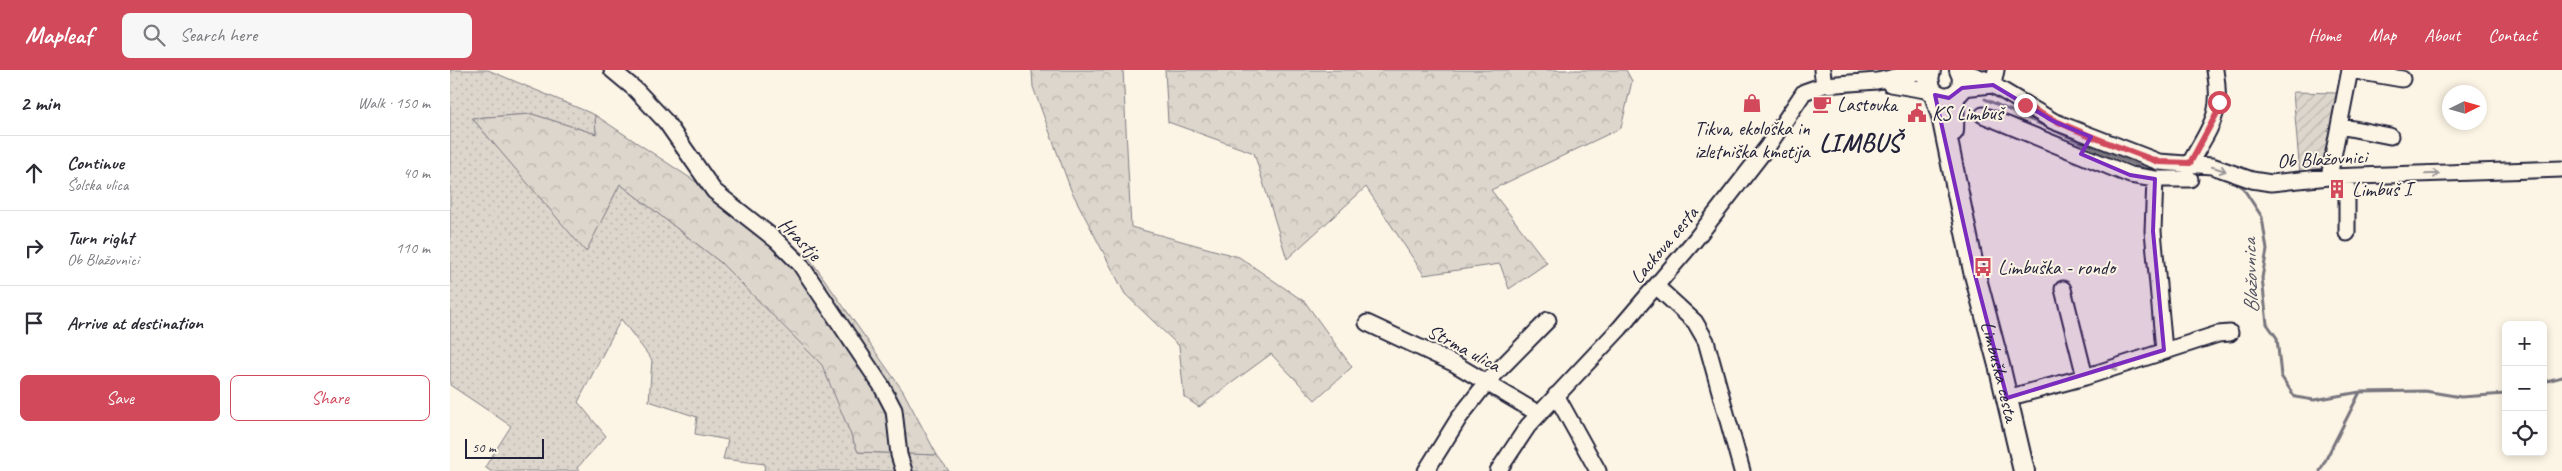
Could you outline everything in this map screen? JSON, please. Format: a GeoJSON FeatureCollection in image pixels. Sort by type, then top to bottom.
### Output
{"type":"FeatureCollection","features":[{"type":"Feature","properties":{"kind":"main road"},"geometry":{"type":"LineString","coordinates":[[1929,70],[1928,79],[1951,85]]}},
{"type":"Feature","properties":{"kind":"main road","name":"Limbuška cesta"},"geometry":{"type":"LineString","coordinates":[[1951,85],[1942,116],[1974,271],[2024,471]]}},
{"type":"Feature","properties":{"kind":"street","name":"Hrastje"},"geometry":{"type":"LineString","coordinates":[[612,70],[666,122],[714,191],[776,240],[800,264],[881,385],[894,410],[899,455],[904,471]]}},
{"type":"Feature","properties":{"kind":"street"},"geometry":{"type":"LineString","coordinates":[[1876,82],[1929,70]]}},
{"type":"Feature","properties":{"kind":"street"},"geometry":{"type":"LineString","coordinates":[[2190,163],[2217,113],[2219,91],[2215,70]]}},
{"type":"Feature","properties":{"kind":"street"},"geometry":{"type":"LineString","coordinates":[[2329,178],[2350,70],[2402,79]]}},
{"type":"Feature","properties":{"kind":"street","name":"Lackova cesta"},"geometry":{"type":"LineString","coordinates":[[1498,471],[1518,440],[1539,414],[1656,286],[1763,152],[1804,92],[1823,77],[1876,82]]}},
{"type":"Feature","properties":{"kind":"street","name":"Ob Blažovnici"},"geometry":{"type":"LineString","coordinates":[[1876,82],[1951,85],[1994,77],[2086,146],[2130,174],[2155,179],[2190,179]]}},
{"type":"Feature","properties":{"kind":"street","name":"Ob Blažovnici"},"geometry":{"type":"LineString","coordinates":[[1983,115],[2086,146],[2159,162],[2212,166],[2252,180],[2271,183],[2347,177],[2562,169]]}},
{"type":"Feature","properties":{"kind":"street"},"geometry":{"type":"LineString","coordinates":[[2339,126],[2390,136]]}},
{"type":"Feature","properties":{"kind":"street"},"geometry":{"type":"LineString","coordinates":[[2347,177],[2347,233]]}},
{"type":"Feature","properties":{"kind":"street"},"geometry":{"type":"LineString","coordinates":[[2155,179],[2153,231],[2164,350]]}},
{"type":"Feature","properties":{"kind":"street"},"geometry":{"type":"LineString","coordinates":[[1656,286],[1694,322],[1706,342],[1742,471]]}},
{"type":"Feature","properties":{"kind":"street"},"geometry":{"type":"LineString","coordinates":[[2063,289],[2085,377]]}},
{"type":"Feature","properties":{"kind":"street"},"geometry":{"type":"LineString","coordinates":[[1426,471],[1459,418],[1487,382],[1548,320]]}},
{"type":"Feature","properties":{"kind":"street","name":"Strma ulica"},"geometry":{"type":"LineString","coordinates":[[1367,323],[1432,352],[1487,382],[1539,414]]}},
{"type":"Feature","properties":{"kind":"street"},"geometry":{"type":"LineString","coordinates":[[2007,398],[2085,377],[2218,334],[2230,333]]}},
{"type":"Feature","properties":{"kind":"street"},"geometry":{"type":"LineString","coordinates":[[1556,396],[1598,471]]}},
{"type":"Feature","properties":{"kind":"highlighted area"},"geometry":{"type":"Polygon","coordinates":[[[1993,85],[2053,121],[2091,137],[2081,154],[2130,175],[2155,179],[2153,231],[2164,350],[2007,398],[1974,271],[1935,95],[1949,98],[1962,88],[1993,85]]]}},
{"type":"Feature","properties":{"kind":"green space"},"geometry":{"type":"Polygon","coordinates":[[[450,70],[488,70],[595,115],[596,134],[532,114],[472,118],[586,251],[620,184],[720,262],[823,365],[858,452],[937,455],[949,471],[764,471],[765,464],[723,459],[728,440],[695,434],[697,417],[649,401],[652,360],[621,319],[578,402],[606,436],[577,468],[579,471],[490,471],[485,467],[511,426],[450,385],[450,70]]]}},
{"type":"Feature","properties":{"kind":"green space"},"geometry":{"type":"Polygon","coordinates":[[[1032,70],[1123,70],[1131,227],[1239,257],[1305,302],[1352,367],[1315,400],[1271,354],[1199,407],[1184,397],[1179,346],[1125,294],[1071,190],[1033,87],[1032,70]]]}},
{"type":"Feature","properties":{"kind":"green space"},"geometry":{"type":"Polygon","coordinates":[[[1165,70],[1626,70],[1632,81],[1621,128],[1491,190],[1547,263],[1509,289],[1500,264],[1424,275],[1366,187],[1287,259],[1254,153],[1168,122],[1165,70]]]}},
{"type":"Feature","properties":{"kind":"green space"},"geometry":{"type":"Polygon","coordinates":[[[2293,92],[2338,93],[2324,170],[2300,175],[2293,92]]]}},
{"type":"Feature","properties":{"kind":"green space"},"geometry":{"type":"Polygon","coordinates":[[[532,114],[596,134],[595,115],[808,256],[903,391],[937,455],[858,452],[822,365],[720,262],[620,184],[586,252],[472,118],[532,114]]]}},
{"type":"Feature","properties":{"kind":"waterway","name":"Blažovnica"},"geometry":{"type":"LineString","coordinates":[[1985,99],[2088,146],[2151,171],[2169,170]]}},
{"type":"Feature","properties":{"kind":"waterway","name":"Blažovnica"},"geometry":{"type":"LineString","coordinates":[[2231,180],[2243,188],[2262,217],[2267,250],[2262,278],[2267,324],[2277,338],[2281,376],[2295,397],[2314,400],[2360,392],[2425,391],[2461,397],[2502,394]]}},
{"type":"Feature","properties":{"kind":"waterway"},"geometry":{"type":"LineString","coordinates":[[844,344],[858,363]]}},
{"type":"Feature","properties":{"kind":"waterway","name":"Blažovnica"},"geometry":{"type":"LineString","coordinates":[[2547,381],[2562,377]]}},
{"type":"Feature","properties":{"kind":"waterway"},"geometry":{"type":"LineString","coordinates":[[2320,471],[2360,392]]}},
{"type":"Feature","properties":{"kind":"waterway"},"geometry":{"type":"LineString","coordinates":[[885,406],[889,427]]}},
{"type":"Feature","properties":{"kind":"place","name":"Tikva, ekološka in izletniška kmetija"},"geometry":{"type":"Point","coordinates":[1752,103]}},
{"type":"Feature","properties":{"kind":"place","name":"Lastovka"},"geometry":{"type":"Point","coordinates":[1822,104]}},
{"type":"Feature","properties":{"kind":"place","name":"KS Limbuš"},"geometry":{"type":"Point","coordinates":[1917,113]}},
{"type":"Feature","properties":{"kind":"place","name":"Limbuš I"},"geometry":{"type":"Point","coordinates":[2337,189]}},
{"type":"Feature","properties":{"kind":"place","name":"Limbuška - rondo"},"geometry":{"type":"Point","coordinates":[1983,267]}},
{"type":"Feature","properties":{"kind":"district","name":"LIMBUŠ"},"geometry":{"type":"Point","coordinates":[1860,143]}},
{"type":"Feature","properties":{"kind":"route"},"geometry":{"type":"LineString","coordinates":[[2025,105],[2053,121],[2091,137],[2159,162],[2170,164],[2190,163],[2217,113],[2219,102]]}}]}
